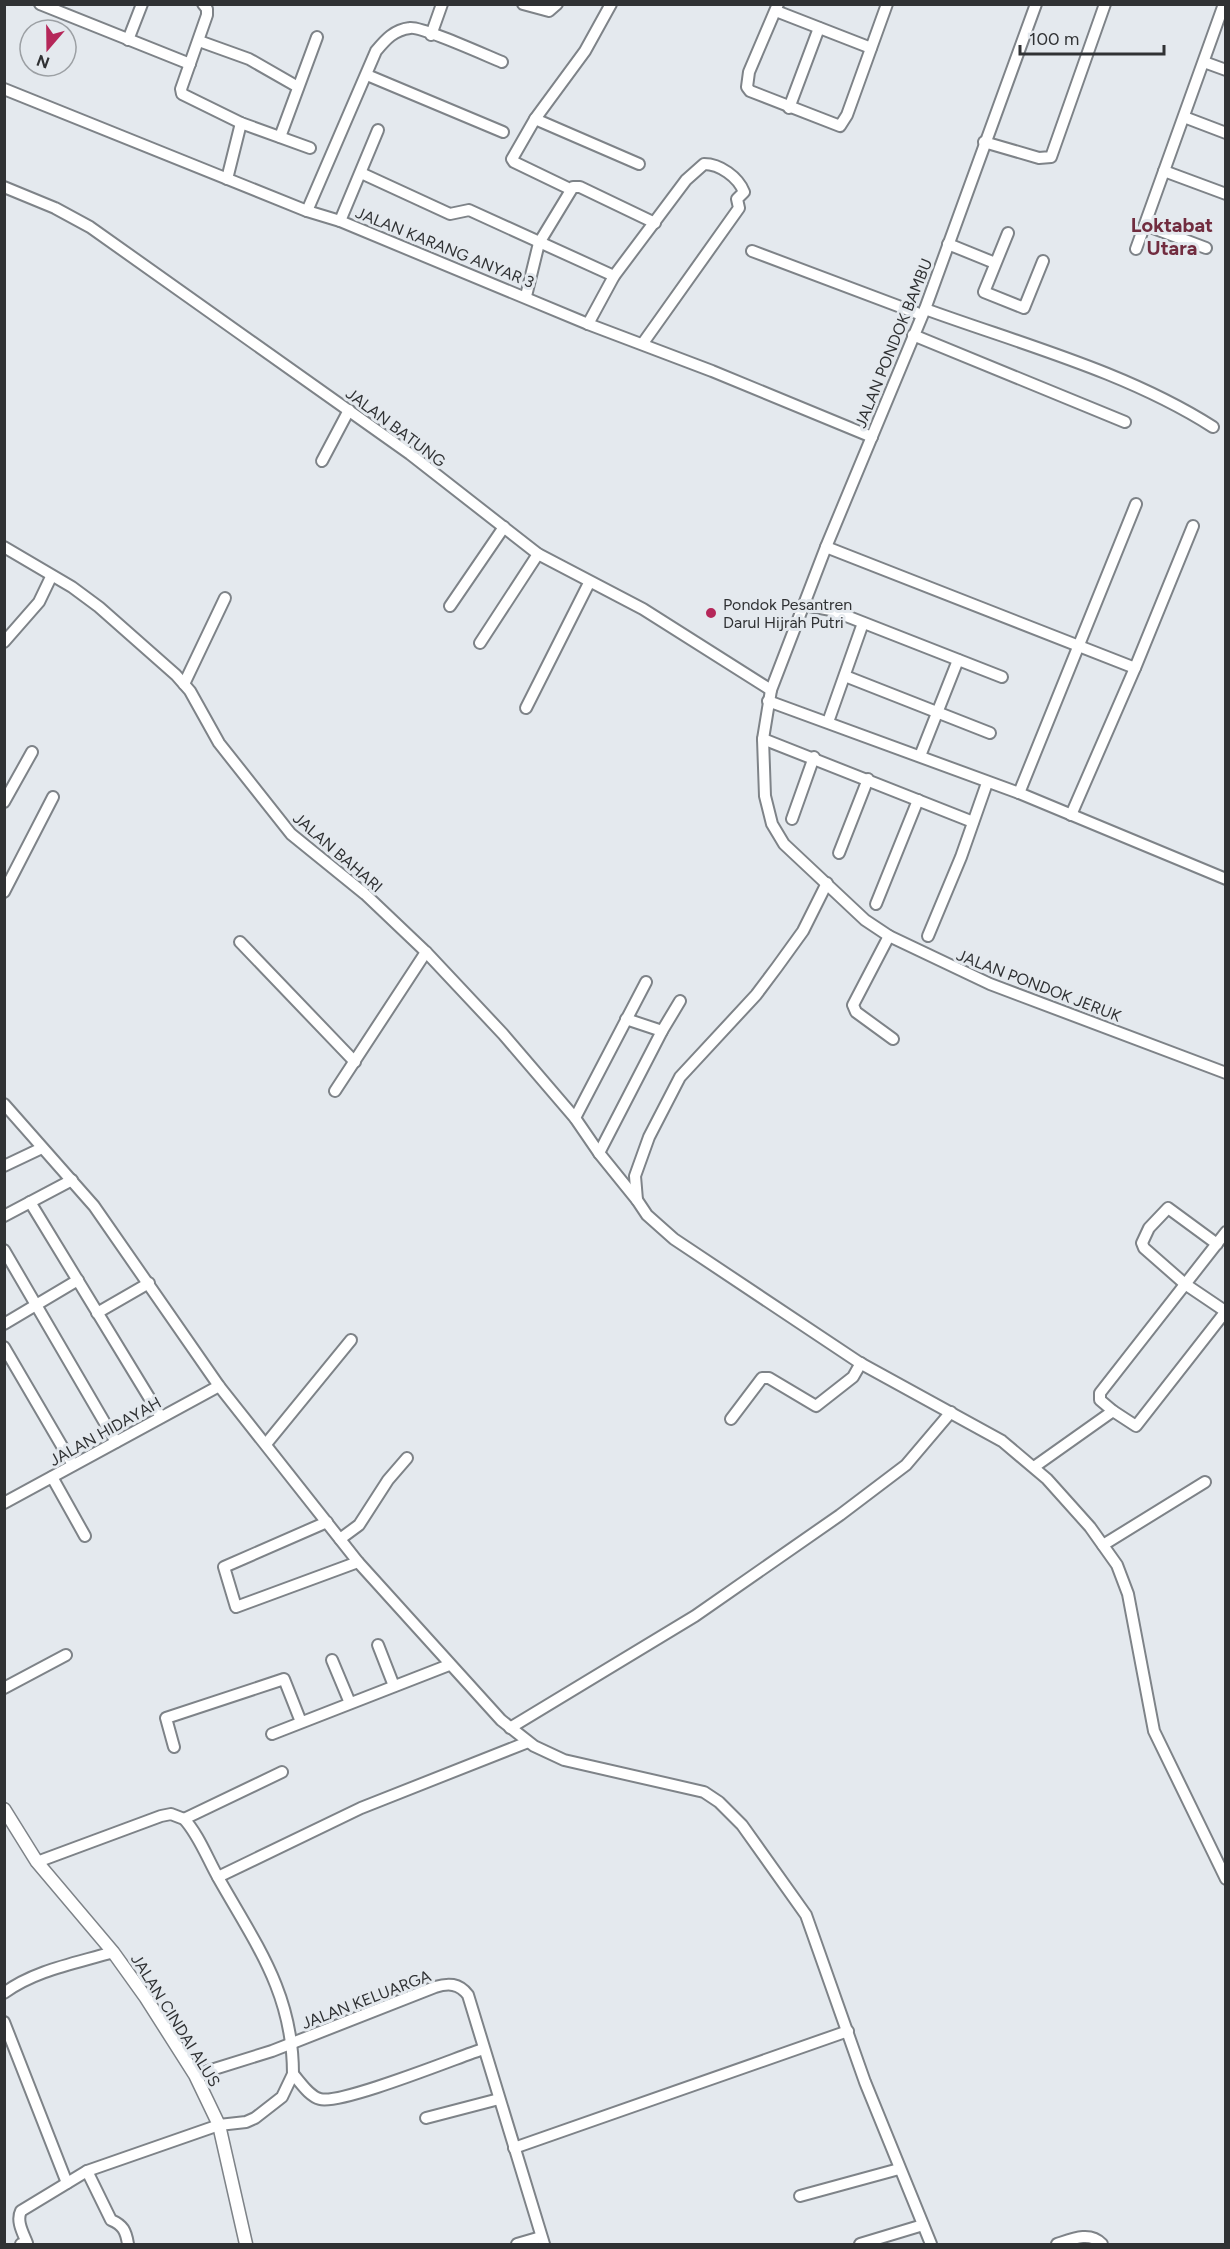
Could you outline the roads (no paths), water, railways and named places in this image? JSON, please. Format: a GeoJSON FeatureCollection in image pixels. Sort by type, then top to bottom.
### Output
{"type":"FeatureCollection","features":[{"type":"Feature","properties":{"kind":"street"},"geometry":{"type":"LineString","coordinates":[[40,4],[190,64]]}},
{"type":"Feature","properties":{"kind":"street"},"geometry":{"type":"LineString","coordinates":[[128,40],[142,4]]}},
{"type":"Feature","properties":{"kind":"street"},"geometry":{"type":"LineString","coordinates":[[202,4],[207,9],[207,15],[181,88],[182,94],[241,123],[310,147]]}},
{"type":"Feature","properties":{"kind":"street"},"geometry":{"type":"LineString","coordinates":[[430,35],[442,4]]}},
{"type":"Feature","properties":{"kind":"street"},"geometry":{"type":"LineString","coordinates":[[523,4],[544,10],[553,9],[557,4]]}},
{"type":"Feature","properties":{"kind":"street"},"geometry":{"type":"LineString","coordinates":[[611,4],[585,51],[535,119],[512,159],[570,189],[580,187],[655,223]]}},
{"type":"Feature","properties":{"kind":"street"},"geometry":{"type":"LineString","coordinates":[[870,48],[777,8],[749,72],[747,87],[750,91],[789,108],[842,125],[887,4]]}},
{"type":"Feature","properties":{"kind":"street","name":"JALAN PONDOK BAMBU"},"geometry":{"type":"LineString","coordinates":[[770,695],[826,547],[924,312],[1036,4]]}},
{"type":"Feature","properties":{"kind":"street"},"geometry":{"type":"LineString","coordinates":[[984,142],[1040,158],[1051,157],[1106,4]]}},
{"type":"Feature","properties":{"kind":"street"},"geometry":{"type":"LineString","coordinates":[[1136,249],[1224,4]]}},
{"type":"Feature","properties":{"kind":"street"},"geometry":{"type":"LineString","coordinates":[[307,211],[376,51],[396,32],[416,28],[502,62]]}},
{"type":"Feature","properties":{"kind":"street"},"geometry":{"type":"LineString","coordinates":[[789,108],[819,28]]}},
{"type":"Feature","properties":{"kind":"street"},"geometry":{"type":"LineString","coordinates":[[280,136],[317,37]]}},
{"type":"Feature","properties":{"kind":"street"},"geometry":{"type":"LineString","coordinates":[[199,41],[249,59],[298,87]]}},
{"type":"Feature","properties":{"kind":"street"},"geometry":{"type":"LineString","coordinates":[[1204,62],[1226,70]]}},
{"type":"Feature","properties":{"kind":"street"},"geometry":{"type":"LineString","coordinates":[[367,75],[503,132]]}},
{"type":"Feature","properties":{"kind":"street","name":"JALAN KARANG ANYAR 3"},"geometry":{"type":"LineString","coordinates":[[4,89],[307,211],[340,220],[588,324],[872,437]]}},
{"type":"Feature","properties":{"kind":"street"},"geometry":{"type":"LineString","coordinates":[[1184,117],[1226,133]]}},
{"type":"Feature","properties":{"kind":"street"},"geometry":{"type":"LineString","coordinates":[[535,119],[639,164]]}},
{"type":"Feature","properties":{"kind":"street"},"geometry":{"type":"LineString","coordinates":[[227,178],[241,123]]}},
{"type":"Feature","properties":{"kind":"street"},"geometry":{"type":"LineString","coordinates":[[340,220],[378,130]]}},
{"type":"Feature","properties":{"kind":"street"},"geometry":{"type":"LineString","coordinates":[[588,324],[614,276],[686,180],[704,164],[714,164],[734,178],[744,192],[737,199],[739,208],[643,344]]}},
{"type":"Feature","properties":{"kind":"street"},"geometry":{"type":"LineString","coordinates":[[1164,171],[1226,194]]}},
{"type":"Feature","properties":{"kind":"street"},"geometry":{"type":"LineString","coordinates":[[361,173],[450,214],[469,210],[614,276]]}},
{"type":"Feature","properties":{"kind":"street","name":"JALAN BATUNG"},"geometry":{"type":"LineString","coordinates":[[4,187],[55,207],[90,227],[350,410],[538,554],[643,609],[770,695],[828,722],[1019,794],[1226,879]]}},
{"type":"Feature","properties":{"kind":"street"},"geometry":{"type":"LineString","coordinates":[[526,297],[539,243],[570,189]]}},
{"type":"Feature","properties":{"kind":"street"},"geometry":{"type":"LineString","coordinates":[[1145,225],[1206,248]]}},
{"type":"Feature","properties":{"kind":"street"},"geometry":{"type":"LineString","coordinates":[[1008,233],[984,292],[1024,308],[1043,261]]}},
{"type":"Feature","properties":{"kind":"street"},"geometry":{"type":"LineString","coordinates":[[948,244],[995,263]]}},
{"type":"Feature","properties":{"kind":"street"},"geometry":{"type":"LineString","coordinates":[[752,251],[1113,378],[1179,405],[1213,427]]}},
{"type":"Feature","properties":{"kind":"street"},"geometry":{"type":"LineString","coordinates":[[913,335],[1125,422]]}},
{"type":"Feature","properties":{"kind":"street"},"geometry":{"type":"LineString","coordinates":[[322,460],[350,410]]}},
{"type":"Feature","properties":{"kind":"street"},"geometry":{"type":"LineString","coordinates":[[1019,794],[1136,504]]}},
{"type":"Feature","properties":{"kind":"street"},"geometry":{"type":"LineString","coordinates":[[1071,815],[1193,526]]}},
{"type":"Feature","properties":{"kind":"street"},"geometry":{"type":"LineString","coordinates":[[450,606],[504,527]]}},
{"type":"Feature","properties":{"kind":"street","name":"JALAN BAHARI"},"geometry":{"type":"LineString","coordinates":[[4,547],[51,577],[72,587],[99,607],[184,684],[219,742],[291,834],[365,894],[426,952],[503,1034],[576,1118],[599,1153],[638,1200],[647,1215],[674,1239],[861,1363],[1002,1441],[1034,1467],[1103,1545],[1117,1565],[1128,1594],[1154,1731],[1226,1880]]}},
{"type":"Feature","properties":{"kind":"street"},"geometry":{"type":"LineString","coordinates":[[826,547],[1135,668]]}},
{"type":"Feature","properties":{"kind":"street"},"geometry":{"type":"LineString","coordinates":[[480,643],[538,554]]}},
{"type":"Feature","properties":{"kind":"street"},"geometry":{"type":"LineString","coordinates":[[4,642],[39,602],[51,577]]}},
{"type":"Feature","properties":{"kind":"street"},"geometry":{"type":"LineString","coordinates":[[526,708],[590,583]]}},
{"type":"Feature","properties":{"kind":"street"},"geometry":{"type":"LineString","coordinates":[[184,684],[225,598]]}},
{"type":"Feature","properties":{"kind":"street"},"geometry":{"type":"LineString","coordinates":[[804,604],[831,610],[1002,677]]}},
{"type":"Feature","properties":{"kind":"street"},"geometry":{"type":"LineString","coordinates":[[828,722],[863,623]]}},
{"type":"Feature","properties":{"kind":"street"},"geometry":{"type":"LineString","coordinates":[[920,756],[958,660]]}},
{"type":"Feature","properties":{"kind":"street"},"geometry":{"type":"LineString","coordinates":[[845,676],[939,711],[990,733]]}},
{"type":"Feature","properties":{"kind":"street","name":"JALAN PONDOK JERUK"},"geometry":{"type":"LineString","coordinates":[[770,695],[763,739],[765,796],[772,824],[784,844],[865,920],[889,936],[941,963],[990,984],[1226,1073]]}},
{"type":"Feature","properties":{"kind":"street"},"geometry":{"type":"LineString","coordinates":[[763,739],[868,778],[973,822]]}},
{"type":"Feature","properties":{"kind":"street"},"geometry":{"type":"LineString","coordinates":[[4,802],[32,752]]}},
{"type":"Feature","properties":{"kind":"street"},"geometry":{"type":"LineString","coordinates":[[792,819],[814,757]]}},
{"type":"Feature","properties":{"kind":"street"},"geometry":{"type":"LineString","coordinates":[[839,853],[868,778]]}},
{"type":"Feature","properties":{"kind":"street"},"geometry":{"type":"LineString","coordinates":[[928,936],[987,783]]}},
{"type":"Feature","properties":{"kind":"street"},"geometry":{"type":"LineString","coordinates":[[6,886],[53,796]]}},
{"type":"Feature","properties":{"kind":"street"},"geometry":{"type":"LineString","coordinates":[[876,904],[918,800]]}},
{"type":"Feature","properties":{"kind":"street"},"geometry":{"type":"LineString","coordinates":[[638,1200],[638,1167],[673,1089],[704,1049],[756,995],[777,967],[803,931],[827,883]]}},
{"type":"Feature","properties":{"kind":"street"},"geometry":{"type":"LineString","coordinates":[[889,936],[853,1005],[856,1012],[893,1039]]}},
{"type":"Feature","properties":{"kind":"street"},"geometry":{"type":"LineString","coordinates":[[240,942],[355,1062]]}},
{"type":"Feature","properties":{"kind":"street"},"geometry":{"type":"LineString","coordinates":[[335,1091],[426,952]]}},
{"type":"Feature","properties":{"kind":"street"},"geometry":{"type":"LineString","coordinates":[[576,1118],[646,982]]}},
{"type":"Feature","properties":{"kind":"street"},"geometry":{"type":"LineString","coordinates":[[599,1153],[680,1001]]}},
{"type":"Feature","properties":{"kind":"street"},"geometry":{"type":"LineString","coordinates":[[626,1018],[662,1031]]}},
{"type":"Feature","properties":{"kind":"street"},"geometry":{"type":"LineString","coordinates":[[6,1110],[94,1206],[219,1386],[358,1562],[449,1665],[510,1728],[528,1742],[564,1760],[693,1788],[719,1802],[742,1825],[806,1915],[899,2169],[931,2244]]}},
{"type":"Feature","properties":{"kind":"street"},"geometry":{"type":"LineString","coordinates":[[4,1166],[42,1148]]}},
{"type":"Feature","properties":{"kind":"street"},"geometry":{"type":"LineString","coordinates":[[4,1216],[72,1180]]}},
{"type":"Feature","properties":{"kind":"street"},"geometry":{"type":"LineString","coordinates":[[30,1202],[161,1417]]}},
{"type":"Feature","properties":{"kind":"street"},"geometry":{"type":"LineString","coordinates":[[1217,1244],[1174,1209],[1165,1208],[1149,1228],[1142,1243],[1144,1248],[1185,1284],[1225,1311],[1136,1426],[1100,1400],[1100,1393],[1185,1284],[1217,1244],[1226,1232]]}},
{"type":"Feature","properties":{"kind":"street"},"geometry":{"type":"LineString","coordinates":[[4,1250],[116,1442]]}},
{"type":"Feature","properties":{"kind":"street"},"geometry":{"type":"LineString","coordinates":[[4,1324],[78,1280]]}},
{"type":"Feature","properties":{"kind":"street"},"geometry":{"type":"LineString","coordinates":[[97,1313],[149,1283]]}},
{"type":"Feature","properties":{"kind":"street"},"geometry":{"type":"LineString","coordinates":[[266,1444],[351,1340]]}},
{"type":"Feature","properties":{"kind":"street"},"geometry":{"type":"LineString","coordinates":[[4,1347],[73,1466]]}},
{"type":"Feature","properties":{"kind":"street"},"geometry":{"type":"LineString","coordinates":[[731,1419],[762,1378],[769,1378],[816,1406],[853,1377],[861,1363]]}},
{"type":"Feature","properties":{"kind":"street","name":"JALAN HIDAYAH"},"geometry":{"type":"LineString","coordinates":[[4,1503],[219,1386]]}},
{"type":"Feature","properties":{"kind":"street"},"geometry":{"type":"LineString","coordinates":[[1034,1467],[1113,1411]]}},
{"type":"Feature","properties":{"kind":"street"},"geometry":{"type":"LineString","coordinates":[[510,1728],[695,1616],[840,1515],[906,1465],[951,1412]]}},
{"type":"Feature","properties":{"kind":"street"},"geometry":{"type":"LineString","coordinates":[[340,1539],[359,1525],[388,1480],[407,1458]]}},
{"type":"Feature","properties":{"kind":"street"},"geometry":{"type":"LineString","coordinates":[[52,1478],[85,1536]]}},
{"type":"Feature","properties":{"kind":"street"},"geometry":{"type":"LineString","coordinates":[[1103,1545],[1205,1482]]}},
{"type":"Feature","properties":{"kind":"street"},"geometry":{"type":"LineString","coordinates":[[327,1522],[224,1568],[236,1607],[358,1562]]}},
{"type":"Feature","properties":{"kind":"street"},"geometry":{"type":"LineString","coordinates":[[378,1645],[394,1686]]}},
{"type":"Feature","properties":{"kind":"street"},"geometry":{"type":"LineString","coordinates":[[4,1688],[66,1655]]}},
{"type":"Feature","properties":{"kind":"street"},"geometry":{"type":"LineString","coordinates":[[332,1660],[350,1703]]}},
{"type":"Feature","properties":{"kind":"street"},"geometry":{"type":"LineString","coordinates":[[272,1734],[449,1665]]}},
{"type":"Feature","properties":{"kind":"street"},"geometry":{"type":"LineString","coordinates":[[174,1748],[166,1718],[284,1679],[301,1722]]}},
{"type":"Feature","properties":{"kind":"street"},"geometry":{"type":"LineString","coordinates":[[218,1877],[372,1803],[528,1742]]}},
{"type":"Feature","properties":{"kind":"street"},"geometry":{"type":"LineString","coordinates":[[184,1819],[282,1772]]}},
{"type":"Feature","properties":{"kind":"street","name":"JALAN CINDAI ALUS"},"geometry":{"type":"LineString","coordinates":[[4,1809],[37,1862],[113,1952],[146,1998],[195,2075],[219,2126],[246,2244]]}},
{"type":"Feature","properties":{"kind":"street"},"geometry":{"type":"LineString","coordinates":[[25,2244],[18,2216],[21,2211],[87,2171],[219,2126],[246,2122],[274,2105],[293,2074],[293,2043],[286,2010],[269,1964],[184,1819],[171,1814],[161,1816],[37,1862]]}},
{"type":"Feature","properties":{"kind":"street"},"geometry":{"type":"LineString","coordinates":[[4,1994],[19,1983],[37,1975],[113,1952]]}},
{"type":"Feature","properties":{"kind":"street","name":"JALAN KELUARGA"},"geometry":{"type":"LineString","coordinates":[[195,2075],[293,2043],[445,1984],[458,1986],[468,1995],[542,2241]]}},
{"type":"Feature","properties":{"kind":"street"},"geometry":{"type":"LineString","coordinates":[[4,2022],[67,2183]]}},
{"type":"Feature","properties":{"kind":"street"},"geometry":{"type":"LineString","coordinates":[[514,2148],[848,2031]]}},
{"type":"Feature","properties":{"kind":"street"},"geometry":{"type":"LineString","coordinates":[[293,2074],[314,2097],[323,2101],[400,2079],[483,2049]]}},
{"type":"Feature","properties":{"kind":"street"},"geometry":{"type":"LineString","coordinates":[[426,2118],[499,2098]]}},
{"type":"Feature","properties":{"kind":"street"},"geometry":{"type":"LineString","coordinates":[[800,2196],[899,2169]]}},
{"type":"Feature","properties":{"kind":"street"},"geometry":{"type":"LineString","coordinates":[[87,2171],[111,2220],[121,2224],[127,2234],[128,2244]]}},
{"type":"Feature","properties":{"kind":"street"},"geometry":{"type":"LineString","coordinates":[[860,2244],[923,2225]]}},
{"type":"Feature","properties":{"kind":"street"},"geometry":{"type":"LineString","coordinates":[[1057,2244],[1088,2237],[1102,2244]]}},
{"type":"Feature","properties":{"kind":"street"},"geometry":{"type":"LineString","coordinates":[[517,2244],[542,2241]]}},
{"type":"Feature","properties":{"kind":"place","name":"Pondok Pesantren Darul Hijrah Putri"},"geometry":{"type":"Point","coordinates":[711,613]}},
{"type":"Feature","properties":{"kind":"district","name":"Loktabat Utara"},"geometry":{"type":"Point","coordinates":[1172,236]}}]}
